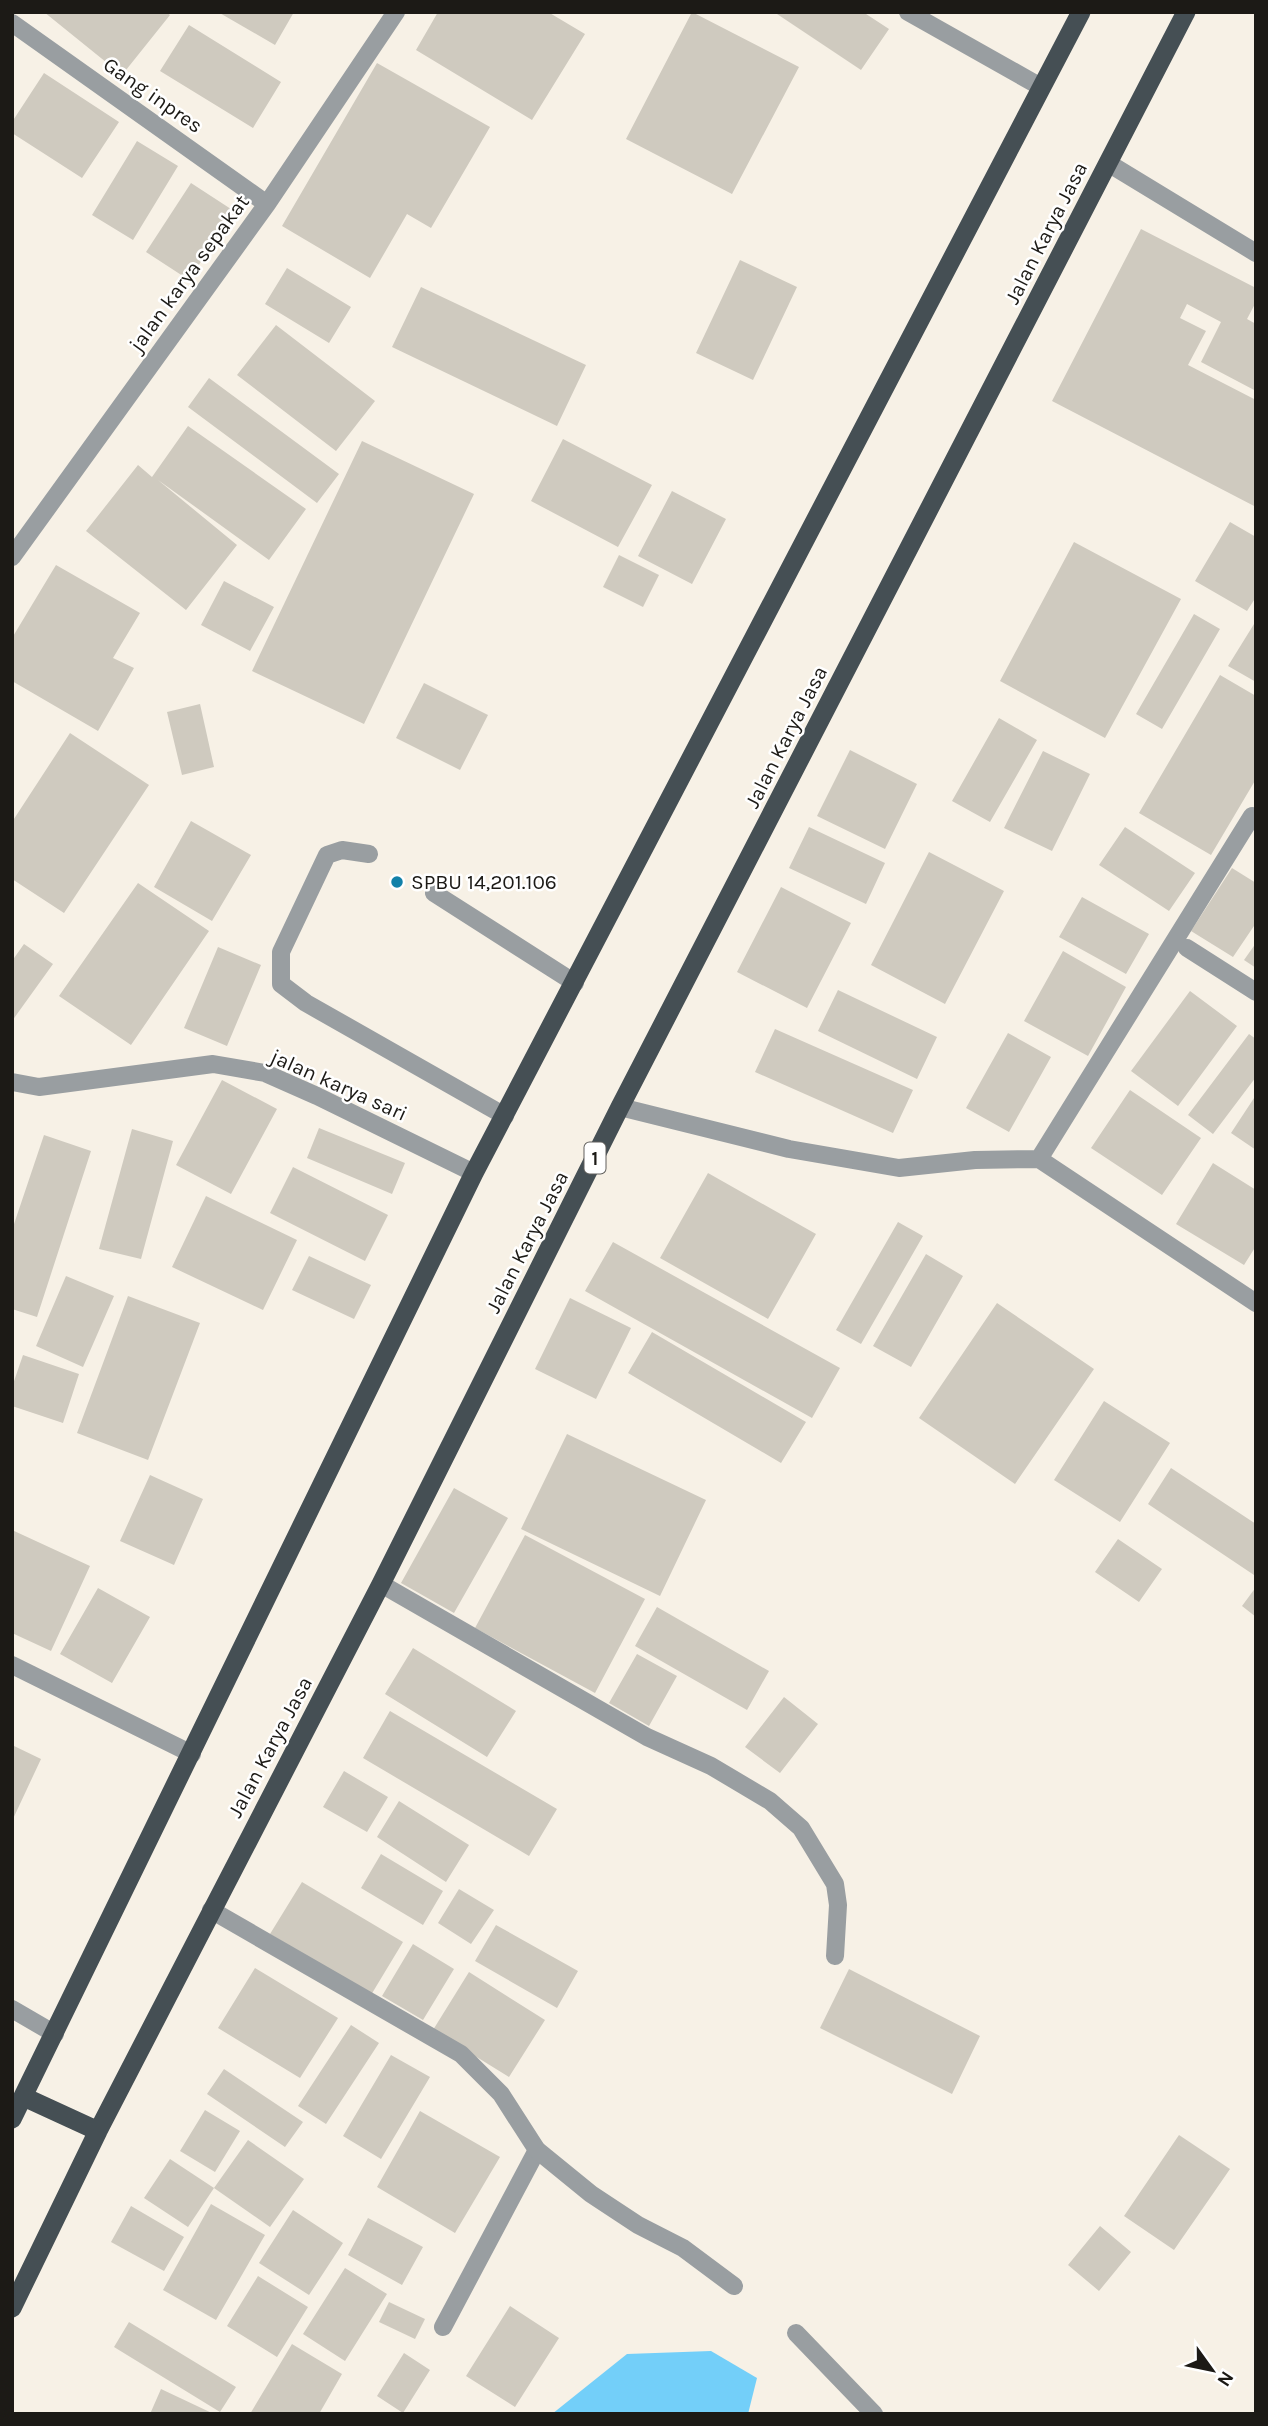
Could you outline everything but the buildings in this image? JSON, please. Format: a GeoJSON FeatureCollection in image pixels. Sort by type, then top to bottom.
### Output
{"type":"FeatureCollection","features":[{"type":"Feature","properties":{"kind":"highway"},"geometry":{"type":"LineString","coordinates":[[12,2119],[474,1173],[1081,12]]}},
{"type":"Feature","properties":{"kind":"highway","name":"Jalan Karya Jasa"},"geometry":{"type":"LineString","coordinates":[[12,2308],[98,2131],[381,1584],[620,1107],[1186,12]]}},
{"type":"Feature","properties":{"kind":"highway"},"geometry":{"type":"LineString","coordinates":[[24,2097],[98,2131]]}},
{"type":"Feature","properties":{"kind":"street","name":"jalan karya sepakat"},"geometry":{"type":"LineString","coordinates":[[12,557],[267,204],[396,12]]}},
{"type":"Feature","properties":{"kind":"street"},"geometry":{"type":"LineString","coordinates":[[908,12],[937,19],[1041,87]]}},
{"type":"Feature","properties":{"kind":"street","name":"Gang inpres"},"geometry":{"type":"LineString","coordinates":[[12,23],[267,204]]}},
{"type":"Feature","properties":{"kind":"street"},"geometry":{"type":"LineString","coordinates":[[1108,163],[1256,253]]}},
{"type":"Feature","properties":{"kind":"street"},"geometry":{"type":"LineString","coordinates":[[1039,1160],[1252,816]]}},
{"type":"Feature","properties":{"kind":"street"},"geometry":{"type":"LineString","coordinates":[[369,855],[342,850],[327,855],[281,952],[281,984],[306,1003],[505,1116]]}},
{"type":"Feature","properties":{"kind":"street"},"geometry":{"type":"LineString","coordinates":[[434,894],[575,983]]}},
{"type":"Feature","properties":{"kind":"street"},"geometry":{"type":"LineString","coordinates":[[1186,948],[1256,992]]}},
{"type":"Feature","properties":{"kind":"street","name":"jalan karya sari"},"geometry":{"type":"LineString","coordinates":[[12,1082],[39,1087],[213,1064],[265,1073],[474,1173]]}},
{"type":"Feature","properties":{"kind":"street"},"geometry":{"type":"LineString","coordinates":[[620,1107],[789,1149],[898,1168],[975,1160],[1039,1160],[1256,1303]]}},
{"type":"Feature","properties":{"kind":"street"},"geometry":{"type":"LineString","coordinates":[[381,1584],[647,1737],[711,1766],[770,1801],[801,1828],[835,1884],[838,1905],[835,1956]]}},
{"type":"Feature","properties":{"kind":"street"},"geometry":{"type":"LineString","coordinates":[[12,1665],[192,1754]]}},
{"type":"Feature","properties":{"kind":"street"},"geometry":{"type":"LineString","coordinates":[[211,1910],[461,2054],[501,2094],[537,2150],[591,2194],[638,2225],[683,2248],[734,2286]]}},
{"type":"Feature","properties":{"kind":"street"},"geometry":{"type":"LineString","coordinates":[[12,2009],[55,2034]]}},
{"type":"Feature","properties":{"kind":"street"},"geometry":{"type":"LineString","coordinates":[[443,2327],[537,2150]]}},
{"type":"Feature","properties":{"kind":"street"},"geometry":{"type":"LineString","coordinates":[[796,2333],[874,2414]]}},
{"type":"Feature","properties":{"kind":"water"},"geometry":{"type":"Polygon","coordinates":[[[711,2351],[757,2378],[748,2414],[552,2414],[627,2354],[711,2351]]]}},
{"type":"Feature","properties":{"kind":"place","name":"SPBU 14,201.106"},"geometry":{"type":"Point","coordinates":[397,882]}}]}
